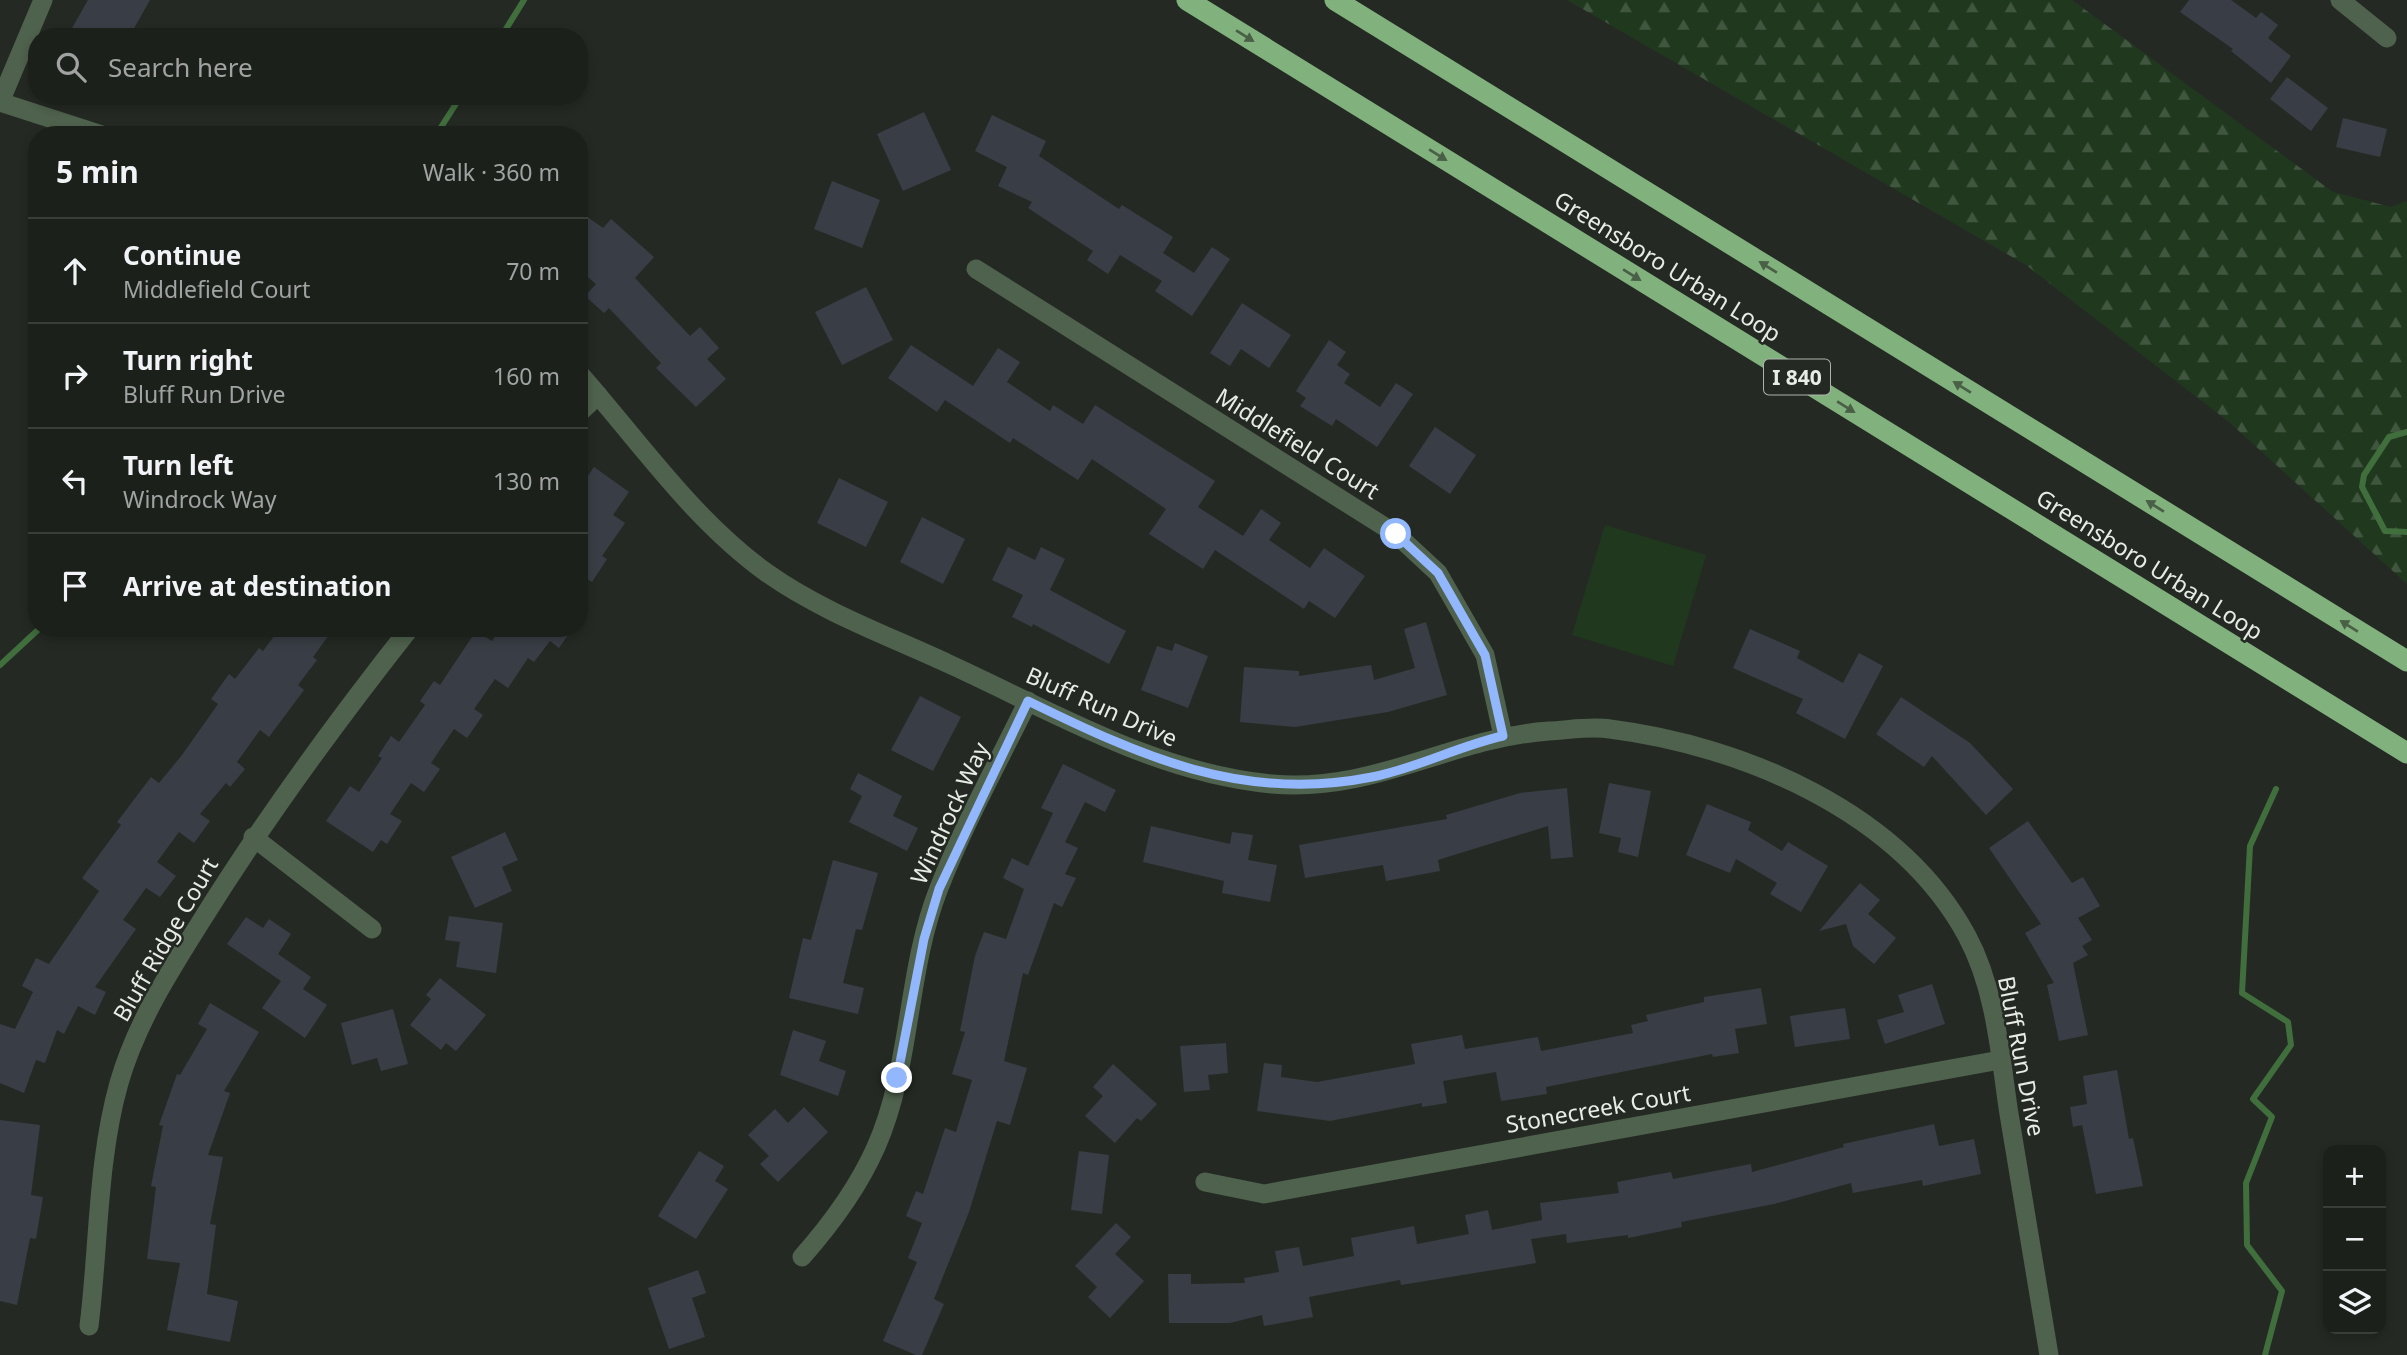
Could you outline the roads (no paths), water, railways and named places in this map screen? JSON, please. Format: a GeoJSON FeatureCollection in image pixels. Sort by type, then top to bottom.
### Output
{"type":"FeatureCollection","features":[{"type":"Feature","properties":{"kind":"highway","name":"Greensboro Urban Loop"},"geometry":{"type":"LineString","coordinates":[[1186,0],[2407,753]]}},
{"type":"Feature","properties":{"kind":"highway"},"geometry":{"type":"LineString","coordinates":[[1335,0],[2407,662]]}},
{"type":"Feature","properties":{"kind":"street"},"geometry":{"type":"LineString","coordinates":[[31,28],[43,0]]}},
{"type":"Feature","properties":{"kind":"street"},"geometry":{"type":"LineString","coordinates":[[2340,0],[2387,38]]}},
{"type":"Feature","properties":{"kind":"street"},"geometry":{"type":"LineString","coordinates":[[28,36],[0,102],[74,126]]}},
{"type":"Feature","properties":{"kind":"street","name":"Middlefield Court"},"geometry":{"type":"LineString","coordinates":[[976,269],[1396,534],[1438,573],[1485,655],[1503,736]]}},
{"type":"Feature","properties":{"kind":"street","name":"Bluff Run Drive"},"geometry":{"type":"LineString","coordinates":[[588,383],[686,499],[767,573],[829,608],[1156,760],[1218,777],[1276,784],[1324,785],[1374,777],[1427,761],[1472,743],[1503,736],[1605,728],[1705,747],[1791,779],[1867,826],[1926,878],[1967,937],[1990,996],[2049,1355]]}},
{"type":"Feature","properties":{"kind":"street"},"geometry":{"type":"LineString","coordinates":[[588,404],[598,395]]}},
{"type":"Feature","properties":{"kind":"street","name":"Bluff Ridge Court"},"geometry":{"type":"LineString","coordinates":[[89,1326],[103,1167],[118,1085],[136,1033],[162,984],[253,838],[403,637]]}},
{"type":"Feature","properties":{"kind":"street","name":"Windrock Way"},"geometry":{"type":"LineString","coordinates":[[802,1257],[851,1196],[877,1145],[897,1078],[924,939],[939,889],[1028,701]]}},
{"type":"Feature","properties":{"kind":"street"},"geometry":{"type":"LineString","coordinates":[[253,838],[372,929]]}},
{"type":"Feature","properties":{"kind":"street","name":"Stonecreek Court"},"geometry":{"type":"LineString","coordinates":[[1205,1182],[1264,1194],[2000,1060]]}},
{"type":"Feature","properties":{"kind":"waterway"},"geometry":{"type":"LineString","coordinates":[[507,28],[524,0]]}},
{"type":"Feature","properties":{"kind":"waterway"},"geometry":{"type":"LineString","coordinates":[[442,126],[455,105]]}},
{"type":"Feature","properties":{"kind":"waterway"},"geometry":{"type":"LineString","coordinates":[[2407,432],[2389,437],[2364,475],[2362,487],[2385,531],[2407,532]]}},
{"type":"Feature","properties":{"kind":"waterway"},"geometry":{"type":"LineString","coordinates":[[0,665],[30,637]]}},
{"type":"Feature","properties":{"kind":"waterway"},"geometry":{"type":"LineString","coordinates":[[2265,1355],[2282,1291],[2247,1245],[2246,1183],[2272,1117],[2253,1099],[2291,1045],[2288,1022],[2242,993],[2250,846],[2276,789]]}}]}
